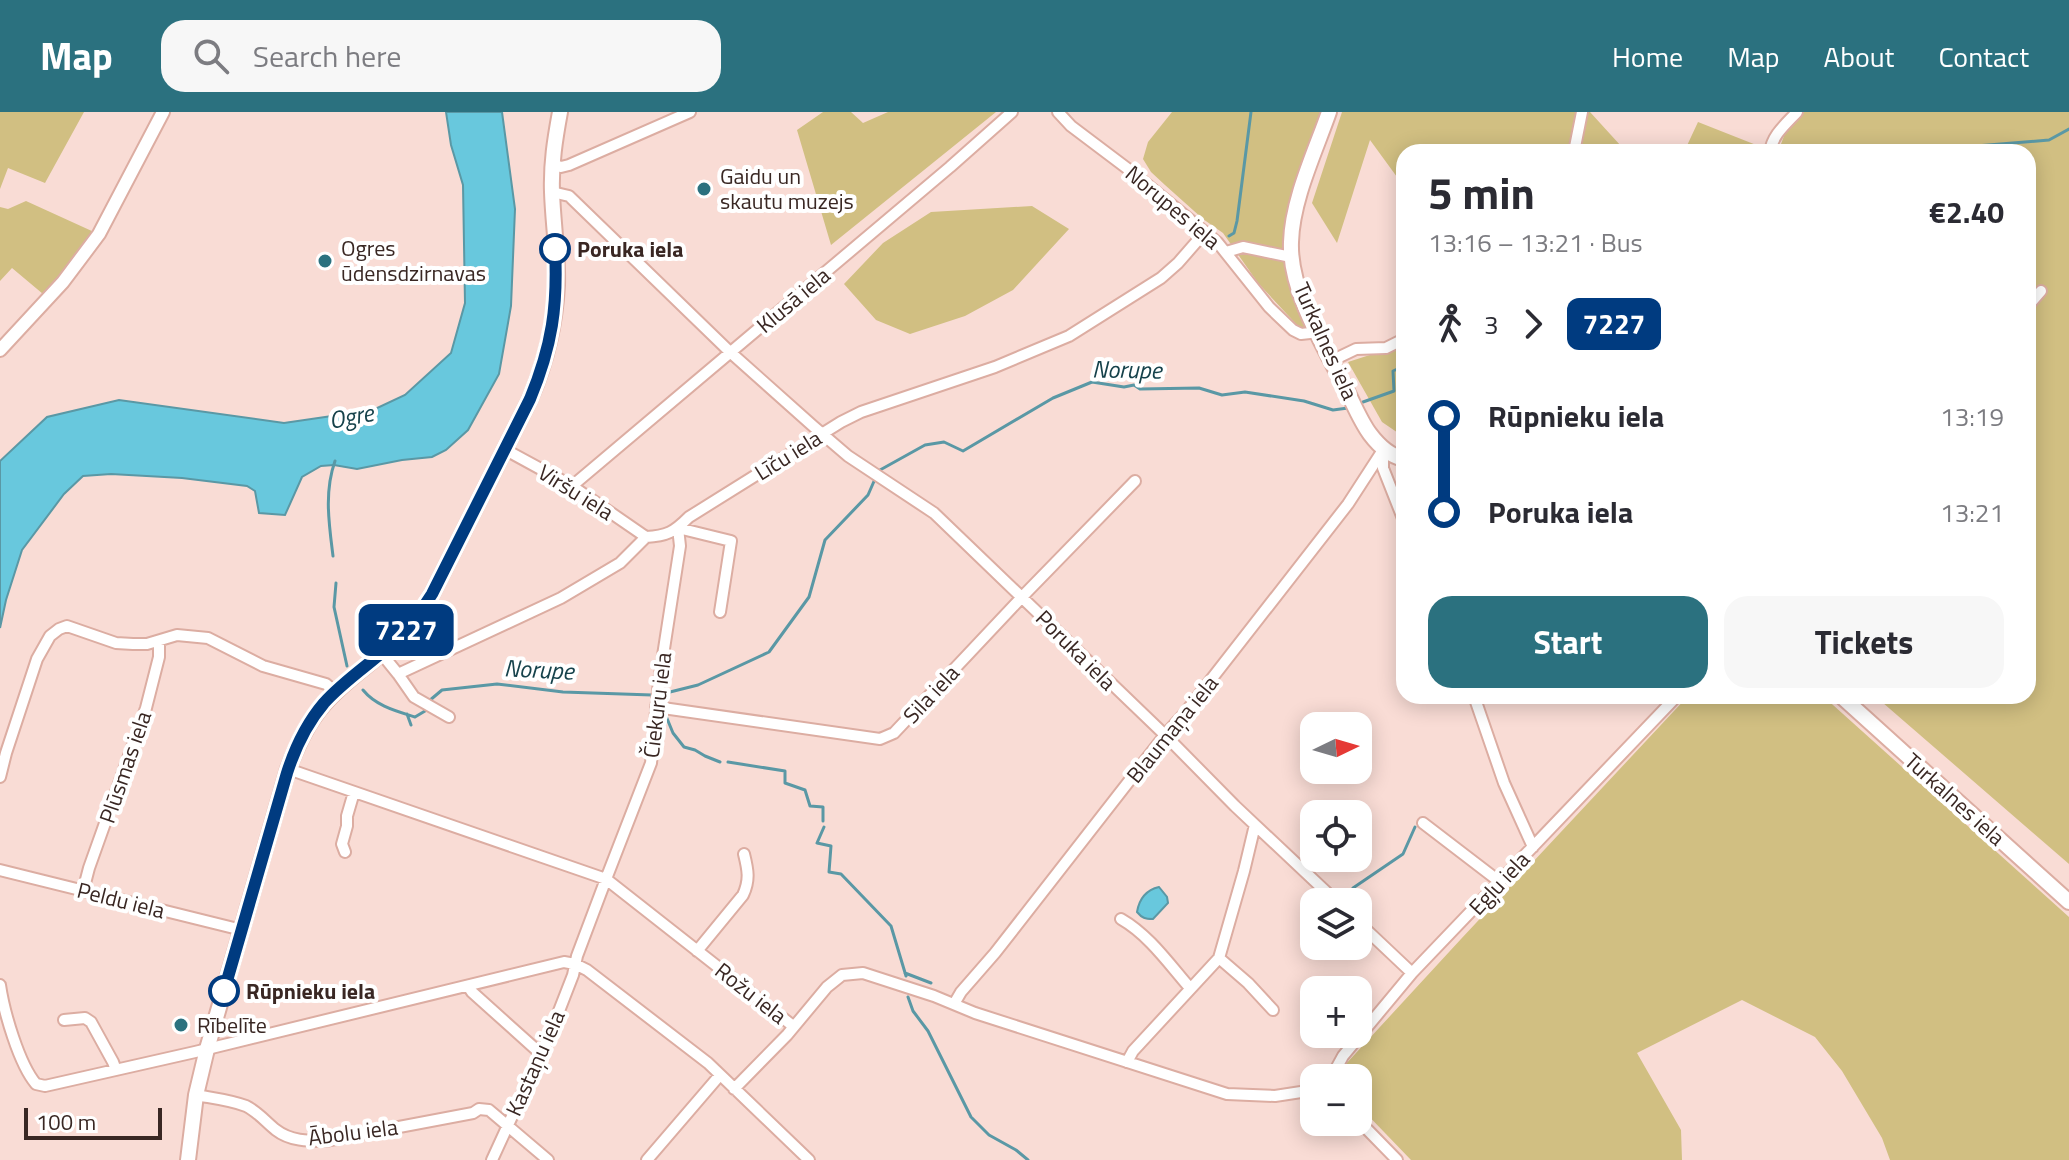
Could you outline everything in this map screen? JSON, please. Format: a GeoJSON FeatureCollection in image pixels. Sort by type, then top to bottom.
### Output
{"type":"FeatureCollection","features":[{"type":"Feature","properties":{"kind":"main road"},"geometry":{"type":"LineString","coordinates":[[188,1160],[196,1095],[207,1049],[297,747],[313,717],[335,692],[407,630],[432,594],[535,387],[551,338],[557,282],[552,164],[560,112]]}},
{"type":"Feature","properties":{"kind":"main road","name":"Turkalnes iela"},"geometry":{"type":"LineString","coordinates":[[1329,112],[1295,212],[1291,257],[1301,297],[1316,330],[1369,433],[1383,450]]}},
{"type":"Feature","properties":{"kind":"main road"},"geometry":{"type":"LineString","coordinates":[[1383,450],[1396,457]]}},
{"type":"Feature","properties":{"kind":"main road","name":"Turkalnes iela"},"geometry":{"type":"LineString","coordinates":[[1850,704],[2069,902]]}},
{"type":"Feature","properties":{"kind":"street"},"geometry":{"type":"LineString","coordinates":[[0,350],[63,282],[99,234],[163,112]]}},
{"type":"Feature","properties":{"kind":"street"},"geometry":{"type":"LineString","coordinates":[[552,164],[561,167],[569,165],[690,112]]}},
{"type":"Feature","properties":{"kind":"street","name":"Klusā iela"},"geometry":{"type":"LineString","coordinates":[[572,486],[1012,112]]}},
{"type":"Feature","properties":{"kind":"street","name":"Norupes iela"},"geometry":{"type":"LineString","coordinates":[[1058,112],[1071,126],[1205,232],[1226,252],[1249,285],[1293,330],[1301,334],[1316,330]]}},
{"type":"Feature","properties":{"kind":"street"},"geometry":{"type":"LineString","coordinates":[[1576,144],[1582,112]]}},
{"type":"Feature","properties":{"kind":"street"},"geometry":{"type":"LineString","coordinates":[[1771,144],[1797,112]]}},
{"type":"Feature","properties":{"kind":"street","name":"Poruka iela"},"geometry":{"type":"LineString","coordinates":[[552,192],[569,196],[730,352],[848,456],[934,513],[1322,888]]}},
{"type":"Feature","properties":{"kind":"street","name":"Līču iela"},"geometry":{"type":"LineString","coordinates":[[398,674],[561,598],[620,563],[646,537],[665,536],[689,517],[861,412],[995,367],[1069,336],[1161,278],[1205,232]]}},
{"type":"Feature","properties":{"kind":"street"},"geometry":{"type":"LineString","coordinates":[[1226,252],[1243,247],[1291,257]]}},
{"type":"Feature","properties":{"kind":"street"},"geometry":{"type":"LineString","coordinates":[[2036,297],[2041,291]]}},
{"type":"Feature","properties":{"kind":"street"},"geometry":{"type":"LineString","coordinates":[[1331,361],[1356,349],[1386,348],[1396,343]]}},
{"type":"Feature","properties":{"kind":"street","name":"Viršu iela"},"geometry":{"type":"LineString","coordinates":[[504,449],[572,486],[646,537]]}},
{"type":"Feature","properties":{"kind":"street"},"geometry":{"type":"LineString","coordinates":[[1383,450],[1383,468],[1396,501]]}},
{"type":"Feature","properties":{"kind":"street","name":"Blaumaņa iela"},"geometry":{"type":"LineString","coordinates":[[954,1004],[1304,564],[1383,450]]}},
{"type":"Feature","properties":{"kind":"street","name":"Sila iela"},"geometry":{"type":"LineString","coordinates":[[656,707],[880,739],[894,733],[1135,481]]}},
{"type":"Feature","properties":{"kind":"street"},"geometry":{"type":"LineString","coordinates":[[678,528],[731,541],[720,612]]}},
{"type":"Feature","properties":{"kind":"street","name":"Čiekuru iela"},"geometry":{"type":"LineString","coordinates":[[575,964],[651,763],[656,707],[680,546],[678,528]]}},
{"type":"Feature","properties":{"kind":"street"},"geometry":{"type":"LineString","coordinates":[[0,777],[37,659],[50,636],[67,626],[116,643],[147,644],[177,635],[208,638],[263,666],[326,684],[335,692]]}},
{"type":"Feature","properties":{"kind":"street","name":"Plūsmas iela"},"geometry":{"type":"LineString","coordinates":[[83,891],[146,708],[159,657],[159,641]]}},
{"type":"Feature","properties":{"kind":"street"},"geometry":{"type":"LineString","coordinates":[[381,653],[414,697],[449,717]]}},
{"type":"Feature","properties":{"kind":"street"},"geometry":{"type":"LineString","coordinates":[[1477,704],[1504,783],[1533,847]]}},
{"type":"Feature","properties":{"kind":"street","name":"Egļu iela"},"geometry":{"type":"LineString","coordinates":[[1339,1064],[1412,973],[1669,704]]}},
{"type":"Feature","properties":{"kind":"street","name":"Rožu iela"},"geometry":{"type":"LineString","coordinates":[[288,769],[606,879],[793,1026],[827,987],[842,975],[871,974],[975,1013],[1227,1094],[1275,1096],[1300,1092]]}},
{"type":"Feature","properties":{"kind":"street"},"geometry":{"type":"LineString","coordinates":[[345,852],[342,844],[354,792]]}},
{"type":"Feature","properties":{"kind":"street"},"geometry":{"type":"LineString","coordinates":[[1423,823],[1500,882]]}},
{"type":"Feature","properties":{"kind":"street"},"geometry":{"type":"LineString","coordinates":[[1127,1062],[1133,1051],[1219,958],[1255,825]]}},
{"type":"Feature","properties":{"kind":"street"},"geometry":{"type":"LineString","coordinates":[[697,951],[743,895],[749,875],[744,854]]}},
{"type":"Feature","properties":{"kind":"street","name":"Peldu iela"},"geometry":{"type":"LineString","coordinates":[[0,870],[242,930]]}},
{"type":"Feature","properties":{"kind":"street"},"geometry":{"type":"LineString","coordinates":[[1121,919],[1150,942],[1190,988]]}},
{"type":"Feature","properties":{"kind":"street"},"geometry":{"type":"LineString","coordinates":[[1372,935],[1412,973]]}},
{"type":"Feature","properties":{"kind":"street"},"geometry":{"type":"LineString","coordinates":[[1219,958],[1273,1010]]}},
{"type":"Feature","properties":{"kind":"street"},"geometry":{"type":"LineString","coordinates":[[0,985],[11,1028],[26,1067],[36,1084],[45,1086],[564,962],[575,964],[672,1035],[720,1075],[809,1160]]}},
{"type":"Feature","properties":{"kind":"street","name":"Kastaņu iela"},"geometry":{"type":"LineString","coordinates":[[492,1160],[541,1054],[575,964]]}},
{"type":"Feature","properties":{"kind":"street"},"geometry":{"type":"LineString","coordinates":[[468,986],[541,1054]]}},
{"type":"Feature","properties":{"kind":"street"},"geometry":{"type":"LineString","coordinates":[[64,1020],[85,1018],[91,1022],[116,1070]]}},
{"type":"Feature","properties":{"kind":"street"},"geometry":{"type":"LineString","coordinates":[[734,1089],[793,1026]]}},
{"type":"Feature","properties":{"kind":"street"},"geometry":{"type":"LineString","coordinates":[[647,1160],[720,1075]]}},
{"type":"Feature","properties":{"kind":"street","name":"Ābolu iela"},"geometry":{"type":"LineString","coordinates":[[196,1095],[243,1105],[286,1136],[310,1141],[325,1141],[484,1109],[548,1160]]}},
{"type":"Feature","properties":{"kind":"street"},"geometry":{"type":"LineString","coordinates":[[1372,1135],[1394,1159]]}},
{"type":"Feature","properties":{"kind":"shaded area"},"geometry":{"type":"Polygon","coordinates":[[[0,112],[84,112],[45,183],[8,168],[0,189],[0,112]]]}},
{"type":"Feature","properties":{"kind":"shaded area"},"geometry":{"type":"Polygon","coordinates":[[[823,112],[851,112],[863,123],[888,112],[996,112],[831,245],[797,130],[823,112]]]}},
{"type":"Feature","properties":{"kind":"shaded area"},"geometry":{"type":"Polygon","coordinates":[[[1172,112],[1327,112],[1288,233],[1325,355],[1258,283],[1223,233],[1151,172],[1143,159],[1148,142],[1172,112]]]}},
{"type":"Feature","properties":{"kind":"shaded area"},"geometry":{"type":"Polygon","coordinates":[[[1342,112],[1590,112],[1619,144],[1396,144],[1396,176],[1370,140],[1337,243],[1312,203],[1342,112]]]}},
{"type":"Feature","properties":{"kind":"shaded area"},"geometry":{"type":"Polygon","coordinates":[[[1793,112],[2069,112],[2069,864],[1884,704],[2036,704],[2036,144],[1781,144],[1793,112]]]}},
{"type":"Feature","properties":{"kind":"shaded area"},"geometry":{"type":"Polygon","coordinates":[[[1698,122],[1754,144],[1688,144],[1698,122]]]}},
{"type":"Feature","properties":{"kind":"shaded area"},"geometry":{"type":"Polygon","coordinates":[[[26,201],[94,232],[43,294],[12,268],[0,281],[0,207],[8,209],[26,201]]]}},
{"type":"Feature","properties":{"kind":"shaded area"},"geometry":{"type":"Polygon","coordinates":[[[1032,206],[1069,229],[1013,290],[965,316],[910,334],[876,320],[844,284],[883,243],[931,212],[1032,206]]]}},
{"type":"Feature","properties":{"kind":"shaded area"},"geometry":{"type":"Polygon","coordinates":[[[1396,347],[1396,432],[1382,422],[1348,362],[1396,347]]]}},
{"type":"Feature","properties":{"kind":"shaded area"},"geometry":{"type":"Polygon","coordinates":[[[1681,704],[1832,704],[2069,917],[2069,1160],[1890,1160],[1882,1138],[1842,1071],[1815,1037],[1742,1000],[1637,1053],[1681,1130],[1682,1160],[1411,1160],[1372,1120],[1372,1064],[1346,1064],[1361,1048],[1372,1048],[1372,1036],[1681,704]]]}},
{"type":"Feature","properties":{"kind":"water","name":"Ogre"},"geometry":{"type":"Polygon","coordinates":[[[446,112],[502,112],[515,209],[511,306],[499,374],[468,430],[446,450],[432,457],[357,469],[321,466],[302,477],[285,515],[259,513],[255,491],[247,486],[182,478],[111,474],[83,476],[64,494],[22,550],[0,628],[0,461],[47,417],[119,400],[284,423],[373,410],[405,395],[451,353],[465,303],[463,185],[451,145],[446,112]]]}},
{"type":"Feature","properties":{"kind":"water"},"geometry":{"type":"Polygon","coordinates":[[[1159,887],[1168,903],[1153,919],[1142,917],[1137,912],[1141,900],[1150,890],[1159,887]]]}},
{"type":"Feature","properties":{"kind":"waterway"},"geometry":{"type":"LineString","coordinates":[[1229,236],[1234,233],[1237,221],[1251,112]]}},
{"type":"Feature","properties":{"kind":"waterway","name":"Norupe"},"geometry":{"type":"LineString","coordinates":[[2000,144],[2049,140],[2069,129]]}},
{"type":"Feature","properties":{"kind":"waterway","name":"Norupe"},"geometry":{"type":"LineString","coordinates":[[1363,402],[1394,391],[1393,371],[1396,370]]}},
{"type":"Feature","properties":{"kind":"waterway","name":"Norupe"},"geometry":{"type":"LineString","coordinates":[[880,470],[925,445],[944,442],[963,451],[1053,398],[1092,382],[1124,387],[1134,385],[1140,389],[1199,388],[1222,395],[1245,392],[1304,401],[1333,410],[1348,408]]}},
{"type":"Feature","properties":{"kind":"waterway","name":"Norupe"},"geometry":{"type":"LineString","coordinates":[[333,556],[328,496],[335,461]]}},
{"type":"Feature","properties":{"kind":"waterway","name":"Norupe"},"geometry":{"type":"LineString","coordinates":[[662,694],[698,685],[769,652],[809,597],[825,540],[868,495],[875,479]]}},
{"type":"Feature","properties":{"kind":"waterway","name":"Norupe"},"geometry":{"type":"LineString","coordinates":[[336,583],[334,607],[347,666]]}},
{"type":"Feature","properties":{"kind":"waterway","name":"Norupe"},"geometry":{"type":"LineString","coordinates":[[429,701],[442,690],[497,684],[563,692],[652,695]]}},
{"type":"Feature","properties":{"kind":"waterway","name":"Norupe"},"geometry":{"type":"LineString","coordinates":[[363,690],[380,704],[415,717],[425,711]]}},
{"type":"Feature","properties":{"kind":"waterway"},"geometry":{"type":"LineString","coordinates":[[407,714],[411,725]]}},
{"type":"Feature","properties":{"kind":"waterway"},"geometry":{"type":"LineString","coordinates":[[666,716],[673,733],[684,747],[720,762]]}},
{"type":"Feature","properties":{"kind":"waterway"},"geometry":{"type":"LineString","coordinates":[[728,762],[785,771],[785,783],[805,790],[810,806],[823,807],[823,821]]}},
{"type":"Feature","properties":{"kind":"waterway"},"geometry":{"type":"LineString","coordinates":[[824,827],[817,843],[831,846],[829,872],[841,874],[891,926],[906,976]]}},
{"type":"Feature","properties":{"kind":"waterway"},"geometry":{"type":"LineString","coordinates":[[1353,888],[1403,854],[1415,827]]}},
{"type":"Feature","properties":{"kind":"waterway"},"geometry":{"type":"LineString","coordinates":[[905,973],[931,983]]}},
{"type":"Feature","properties":{"kind":"waterway"},"geometry":{"type":"LineString","coordinates":[[908,997],[971,1117],[989,1135],[1028,1160]]}},
{"type":"Feature","properties":{"kind":"bus line","name":"7227"},"geometry":{"type":"LineString","coordinates":[[224,991],[297,747],[322,705],[407,630],[420,613],[530,399],[551,338],[557,282],[555,249]]}},
{"type":"Feature","properties":{"kind":"place","name":"Gaidu un skautu muzejs"},"geometry":{"type":"Point","coordinates":[704,189]}},
{"type":"Feature","properties":{"kind":"place","name":"Poruka iela"},"geometry":{"type":"Point","coordinates":[555,249]}},
{"type":"Feature","properties":{"kind":"place","name":"Ogres ūdensdzirnavas"},"geometry":{"type":"Point","coordinates":[325,261]}},
{"type":"Feature","properties":{"kind":"place","name":"Rūpnieku iela"},"geometry":{"type":"Point","coordinates":[224,991]}},
{"type":"Feature","properties":{"kind":"place","name":"Rībelīte"},"geometry":{"type":"Point","coordinates":[181,1025]}}]}
